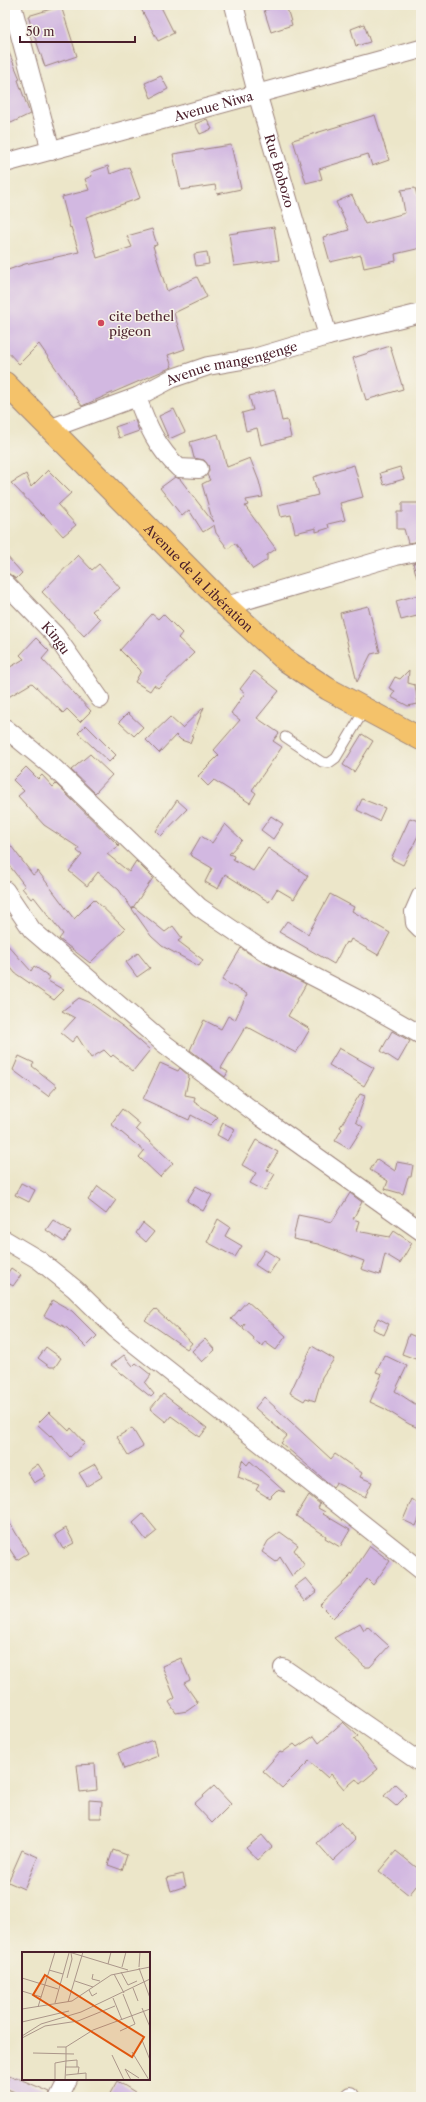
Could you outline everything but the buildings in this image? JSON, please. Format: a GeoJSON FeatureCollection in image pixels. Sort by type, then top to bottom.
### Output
{"type":"FeatureCollection","features":[{"type":"Feature","properties":{"kind":"highway","name":"Avenue de la Libération"},"geometry":{"type":"LineString","coordinates":[[5,382],[48,428],[226,606],[285,660],[328,689],[421,738]]}},
{"type":"Feature","properties":{"kind":"street"},"geometry":{"type":"LineString","coordinates":[[12,5],[51,151]]}},
{"type":"Feature","properties":{"kind":"street","name":"Rue Bobozo"},"geometry":{"type":"LineString","coordinates":[[234,5],[257,93],[328,336]]}},
{"type":"Feature","properties":{"kind":"street","name":"Avenue Niwa"},"geometry":{"type":"LineString","coordinates":[[5,163],[421,48]]}},
{"type":"Feature","properties":{"kind":"street","name":"Avenue mangengenge"},"geometry":{"type":"LineString","coordinates":[[48,428],[137,397],[173,378],[208,366],[254,358],[328,336],[421,313]]}},
{"type":"Feature","properties":{"kind":"street"},"geometry":{"type":"LineString","coordinates":[[137,397],[150,431],[157,444],[170,461],[179,468],[199,469]]}},
{"type":"Feature","properties":{"kind":"street"},"geometry":{"type":"LineString","coordinates":[[226,606],[396,556],[421,551]]}},
{"type":"Feature","properties":{"kind":"street","name":"Kingu"},"geometry":{"type":"LineString","coordinates":[[5,583],[55,635],[100,699]]}},
{"type":"Feature","properties":{"kind":"street"},"geometry":{"type":"LineString","coordinates":[[5,728],[55,769],[199,907],[264,951],[361,1001],[421,1035]]}},
{"type":"Feature","properties":{"kind":"street"},"geometry":{"type":"LineString","coordinates":[[5,890],[32,930],[162,1042],[261,1117],[421,1231]]}},
{"type":"Feature","properties":{"kind":"street"},"geometry":{"type":"LineString","coordinates":[[421,896],[414,912],[415,923],[421,929]]}},
{"type":"Feature","properties":{"kind":"street"},"geometry":{"type":"LineString","coordinates":[[5,1240],[40,1260],[75,1289],[116,1329],[421,1570]]}},
{"type":"Feature","properties":{"kind":"street"},"geometry":{"type":"LineString","coordinates":[[283,1668],[421,1763]]}},
{"type":"Feature","properties":{"kind":"street"},"geometry":{"type":"LineString","coordinates":[[59,2097],[68,2080]]}},
{"type":"Feature","properties":{"kind":"lane"},"geometry":{"type":"LineString","coordinates":[[285,737],[322,762],[329,763],[336,758],[365,709]]}},
{"type":"Feature","properties":{"kind":"place","name":"cite bethel pigeon"},"geometry":{"type":"Point","coordinates":[101,323]}}]}
